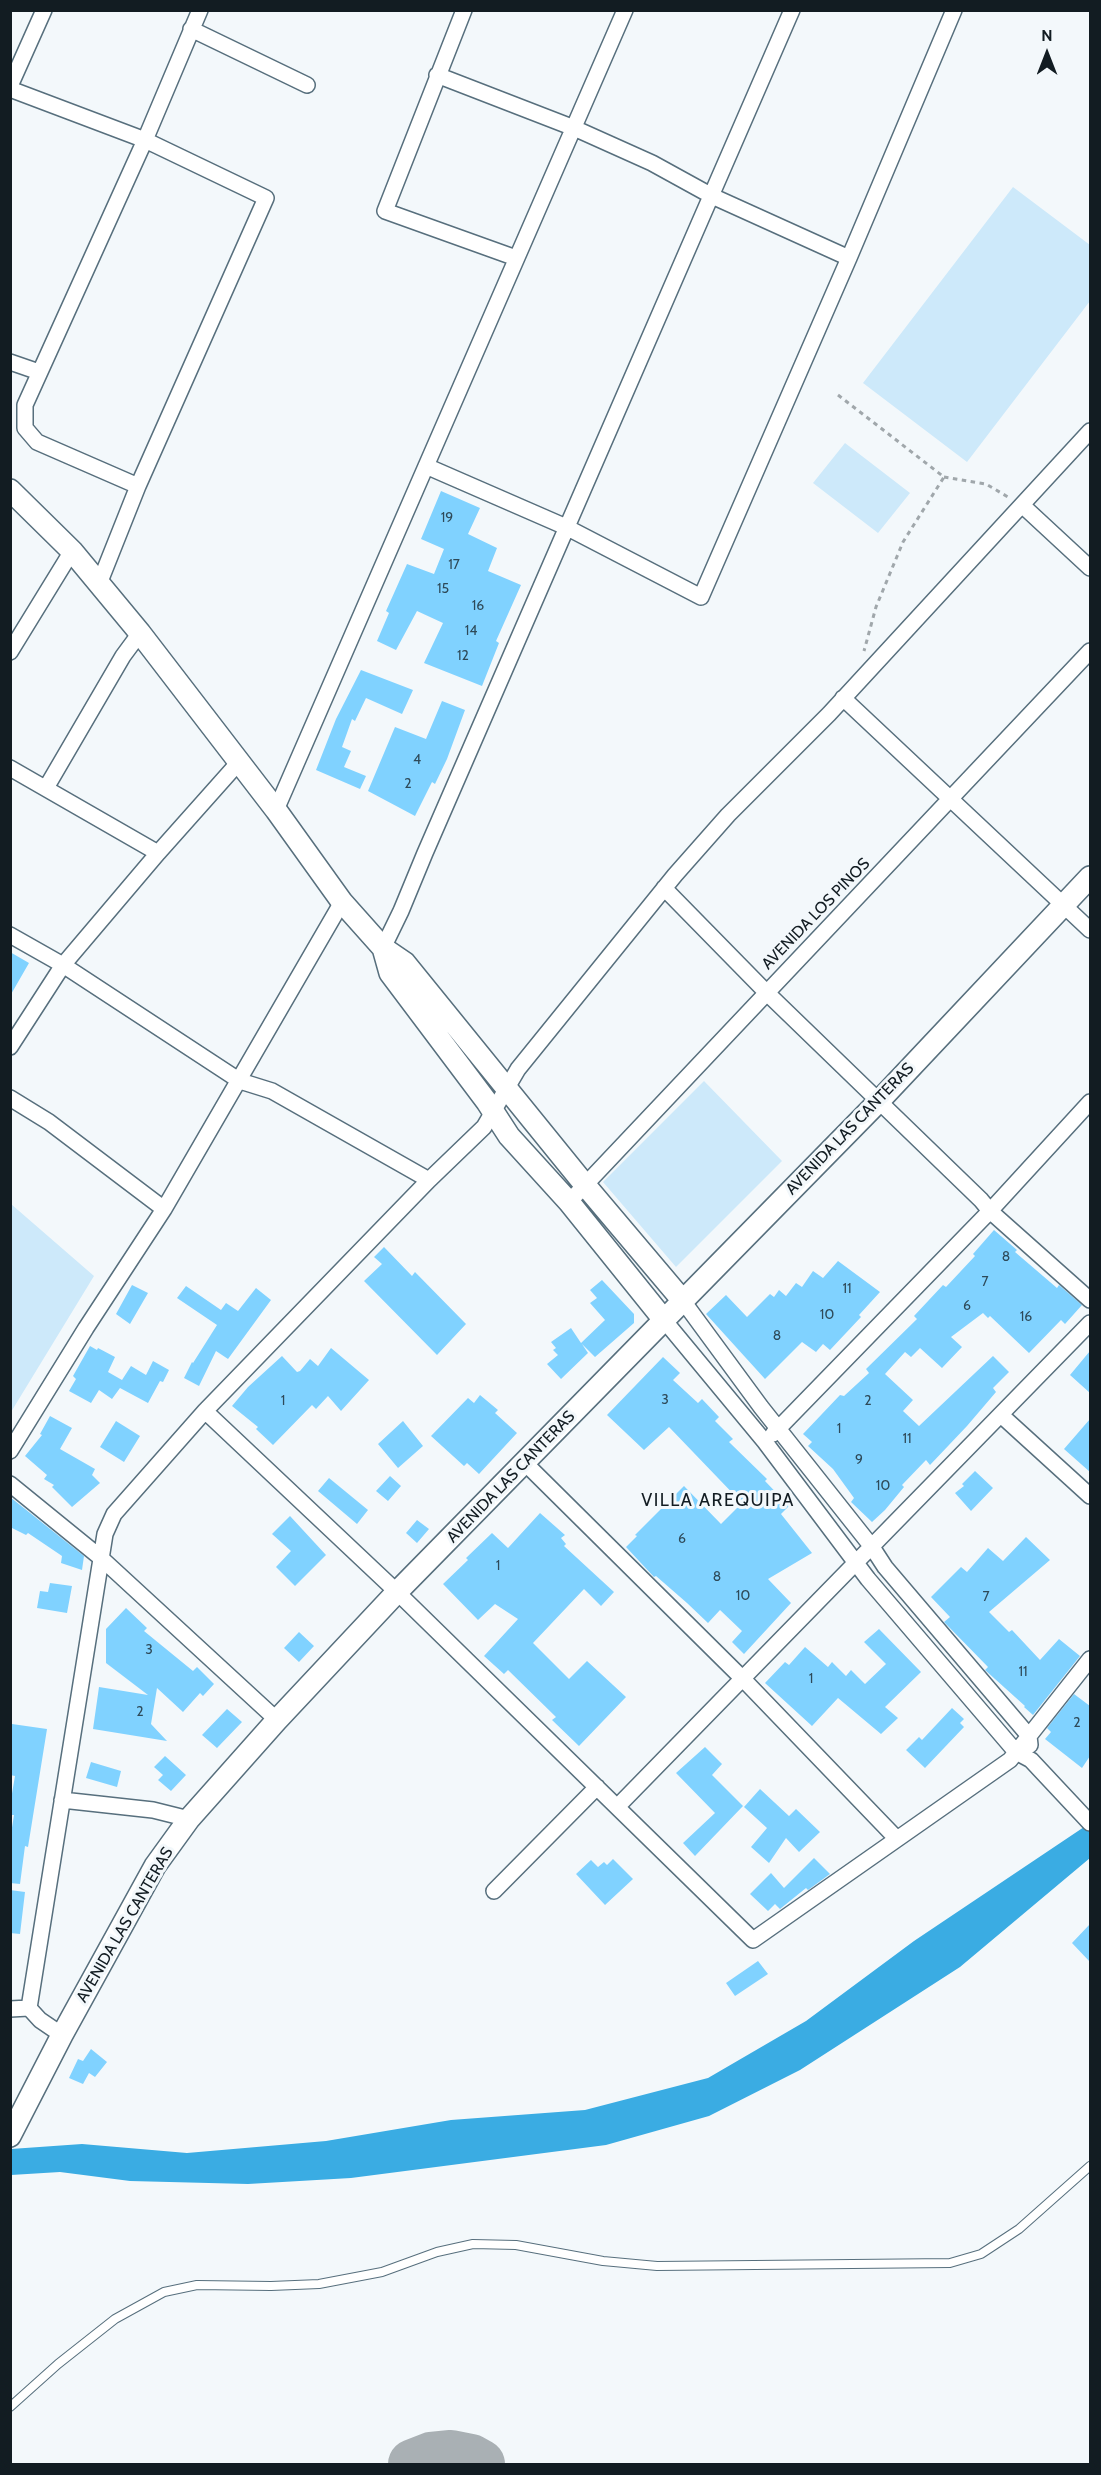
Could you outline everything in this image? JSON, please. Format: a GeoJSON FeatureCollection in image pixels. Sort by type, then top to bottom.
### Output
{"type":"FeatureCollection","features":[{"type":"Feature","properties":{"kind":"street"},"geometry":{"type":"LineString","coordinates":[[44,10],[10,87],[145,140],[267,198],[138,486],[99,584]]}},
{"type":"Feature","properties":{"kind":"street"},"geometry":{"type":"LineString","coordinates":[[138,486],[37,442],[25,428],[25,405],[145,140],[200,10]]}},
{"type":"Feature","properties":{"kind":"street"},"geometry":{"type":"LineString","coordinates":[[464,10],[385,211],[516,258]]}},
{"type":"Feature","properties":{"kind":"street"},"geometry":{"type":"LineString","coordinates":[[276,810],[625,10]]}},
{"type":"Feature","properties":{"kind":"street"},"geometry":{"type":"LineString","coordinates":[[792,10],[383,948],[390,973],[509,1136],[569,1202],[765,1443],[857,1561],[868,1579],[1016,1752],[1031,1760],[1090,1823]]}},
{"type":"Feature","properties":{"kind":"street"},"geometry":{"type":"LineString","coordinates":[[426,466],[566,527],[701,597],[954,10]]}},
{"type":"Feature","properties":{"kind":"street"},"geometry":{"type":"LineString","coordinates":[[191,29],[307,85]]}},
{"type":"Feature","properties":{"kind":"street"},"geometry":{"type":"LineString","coordinates":[[437,75],[573,128],[652,163],[712,196],[849,258]]}},
{"type":"Feature","properties":{"kind":"street"},"geometry":{"type":"LineString","coordinates":[[10,363],[39,372]]}},
{"type":"Feature","properties":{"kind":"street"},"geometry":{"type":"LineString","coordinates":[[29,2008],[105,1534],[114,1514],[205,1411],[429,1179],[484,1127],[518,1069],[664,888],[728,815],[843,698],[1090,431]]}},
{"type":"Feature","properties":{"kind":"street"},"geometry":{"type":"LineString","coordinates":[[10,490],[72,551],[140,633],[240,762],[342,902],[383,948],[405,963],[506,1089],[683,1301],[885,1567],[1029,1736],[1031,1760]]}},
{"type":"Feature","properties":{"kind":"street"},"geometry":{"type":"LineString","coordinates":[[1022,506],[1090,568]]}},
{"type":"Feature","properties":{"kind":"street"},"geometry":{"type":"LineString","coordinates":[[10,652],[72,551]]}},
{"type":"Feature","properties":{"kind":"street"},"geometry":{"type":"LineString","coordinates":[[46,788],[123,656],[140,633]]}},
{"type":"Feature","properties":{"kind":"street","name":"AVENIDA LOS PINOS"},"geometry":{"type":"LineString","coordinates":[[569,1202],[1090,651]]}},
{"type":"Feature","properties":{"kind":"street"},"geometry":{"type":"LineString","coordinates":[[843,698],[1090,930]]}},
{"type":"Feature","properties":{"kind":"street"},"geometry":{"type":"LineString","coordinates":[[10,1047],[63,965],[158,853],[240,762]]}},
{"type":"Feature","properties":{"kind":"street"},"geometry":{"type":"LineString","coordinates":[[10,768],[158,853]]}},
{"type":"Feature","properties":{"kind":"street","name":"AVENIDA LAS CANTERAS"},"geometry":{"type":"LineString","coordinates":[[10,2136],[155,1866],[189,1819],[277,1720],[397,1592],[880,1100],[1090,877]]}},
{"type":"Feature","properties":{"kind":"street"},"geometry":{"type":"LineString","coordinates":[[664,888],[766,992],[880,1100],[990,1211],[1090,1300]]}},
{"type":"Feature","properties":{"kind":"street"},"geometry":{"type":"LineString","coordinates":[[10,1451],[86,1328],[164,1209],[342,902]]}},
{"type":"Feature","properties":{"kind":"street"},"geometry":{"type":"LineString","coordinates":[[10,935],[63,965],[240,1081],[272,1091],[429,1179]]}},
{"type":"Feature","properties":{"kind":"street"},"geometry":{"type":"LineString","coordinates":[[10,1098],[49,1122],[164,1209]]}},
{"type":"Feature","properties":{"kind":"street"},"geometry":{"type":"LineString","coordinates":[[765,1443],[990,1211],[1090,1102]]}},
{"type":"Feature","properties":{"kind":"street"},"geometry":{"type":"LineString","coordinates":[[617,1807],[1090,1323]]}},
{"type":"Feature","properties":{"kind":"street"},"geometry":{"type":"LineString","coordinates":[[205,1411],[397,1592],[753,1940],[1010,1760],[1090,1659]]}},
{"type":"Feature","properties":{"kind":"street"},"geometry":{"type":"LineString","coordinates":[[1001,1415],[1090,1496]]}},
{"type":"Feature","properties":{"kind":"street"},"geometry":{"type":"LineString","coordinates":[[525,1463],[743,1679],[897,1839]]}},
{"type":"Feature","properties":{"kind":"street"},"geometry":{"type":"LineString","coordinates":[[10,1484],[101,1558],[277,1720]]}},
{"type":"Feature","properties":{"kind":"street"},"geometry":{"type":"LineString","coordinates":[[494,1891],[597,1787]]}},
{"type":"Feature","properties":{"kind":"street"},"geometry":{"type":"LineString","coordinates":[[62,1800],[153,1810],[189,1819]]}},
{"type":"Feature","properties":{"kind":"street"},"geometry":{"type":"LineString","coordinates":[[10,2009],[29,2008]]}},
{"type":"Feature","properties":{"kind":"street"},"geometry":{"type":"LineString","coordinates":[[29,2008],[40,2020],[62,2036]]}},
{"type":"Feature","properties":{"kind":"lane"},"geometry":{"type":"LineString","coordinates":[[10,2407],[58,2364],[115,2319],[164,2292],[197,2285],[319,2284],[382,2272],[437,2252],[473,2244],[516,2245],[603,2261],[657,2266],[950,2263],[981,2254],[1019,2229],[1090,2166]]}},
{"type":"Feature","properties":{"kind":"path"},"geometry":{"type":"LineString","coordinates":[[838,395],[944,477],[986,484],[1022,506]]}},
{"type":"Feature","properties":{"kind":"path"},"geometry":{"type":"LineString","coordinates":[[856,682],[876,607],[903,542],[944,477]]}},
{"type":"Feature","properties":{"kind":"shaded area"},"geometry":{"type":"Polygon","coordinates":[[[1013,187],[1090,245],[1090,301],[967,462],[863,383],[1013,187]]]}},
{"type":"Feature","properties":{"kind":"shaded area"},"geometry":{"type":"Polygon","coordinates":[[[845,443],[910,493],[878,533],[813,483],[845,443]]]}},
{"type":"Feature","properties":{"kind":"shaded area"},"geometry":{"type":"Polygon","coordinates":[[[704,1081],[782,1161],[676,1267],[603,1182],[704,1081]]]}},
{"type":"Feature","properties":{"kind":"shaded area"},"geometry":{"type":"Polygon","coordinates":[[[11,1204],[94,1276],[11,1412],[11,1204]]]}},
{"type":"Feature","properties":{"kind":"water"},"geometry":{"type":"Polygon","coordinates":[[[1090,1823],[1090,1858],[960,1967],[800,2070],[709,2116],[606,2145],[351,2178],[248,2184],[130,2181],[60,2172],[11,2175],[11,2149],[82,2144],[187,2153],[326,2141],[451,2120],[585,2110],[708,2078],[806,2021],[914,1941],[1090,1823]]]}},
{"type":"Feature","properties":{"kind":"building"},"geometry":{"type":"Polygon","coordinates":[[[441,491],[480,508],[468,534],[497,548],[488,571],[521,585],[496,641],[499,643],[482,686],[424,663],[443,623],[417,611],[396,650],[377,641],[389,613],[386,611],[407,564],[434,574],[444,549],[421,539],[441,491]]]}},
{"type":"Feature","properties":{"kind":"building"},"geometry":{"type":"Polygon","coordinates":[[[361,670],[413,690],[402,714],[366,698],[355,721],[352,719],[342,747],[351,751],[344,767],[366,776],[360,789],[316,770],[336,719],[361,670]]]}},
{"type":"Feature","properties":{"kind":"building"},"geometry":{"type":"Polygon","coordinates":[[[442,701],[465,710],[447,759],[435,784],[432,782],[415,816],[368,791],[395,727],[426,739],[442,701]]]}},
{"type":"Feature","properties":{"kind":"building"},"geometry":{"type":"Polygon","coordinates":[[[10,952],[29,963],[10,996],[10,952]]]}},
{"type":"Feature","properties":{"kind":"building"},"geometry":{"type":"Polygon","coordinates":[[[994,1230],[1017,1250],[1015,1252],[1057,1288],[1059,1285],[1082,1305],[1065,1324],[1061,1320],[1029,1353],[990,1316],[988,1318],[983,1313],[951,1337],[962,1347],[942,1368],[920,1348],[911,1357],[905,1352],[885,1374],[913,1400],[903,1411],[919,1426],[993,1356],[1009,1372],[993,1388],[996,1392],[967,1426],[930,1465],[926,1460],[902,1485],[904,1487],[885,1510],[872,1522],[851,1502],[854,1498],[833,1469],[808,1446],[812,1442],[803,1434],[840,1395],[844,1396],[869,1373],[866,1369],[917,1319],[914,1316],[975,1256],[973,1254],[994,1230]]]}},
{"type":"Feature","properties":{"kind":"building"},"geometry":{"type":"Polygon","coordinates":[[[384,1247],[412,1276],[415,1272],[466,1324],[437,1355],[364,1281],[382,1264],[374,1257],[384,1247]]]}},
{"type":"Feature","properties":{"kind":"building"},"geometry":{"type":"Polygon","coordinates":[[[838,1261],[880,1292],[859,1315],[861,1317],[830,1350],[823,1344],[816,1352],[802,1342],[765,1379],[706,1314],[726,1295],[747,1317],[770,1294],[774,1297],[779,1290],[786,1296],[796,1283],[802,1287],[813,1271],[823,1278],[838,1261]]]}},
{"type":"Feature","properties":{"kind":"building"},"geometry":{"type":"Polygon","coordinates":[[[602,1280],[634,1314],[634,1323],[595,1357],[582,1344],[588,1353],[561,1379],[547,1364],[558,1355],[553,1350],[556,1348],[551,1342],[571,1328],[581,1343],[605,1320],[590,1303],[597,1298],[590,1290],[602,1280]]]}},
{"type":"Feature","properties":{"kind":"building"},"geometry":{"type":"Polygon","coordinates":[[[132,1285],[148,1293],[130,1324],[116,1314],[132,1285]]]}},
{"type":"Feature","properties":{"kind":"building"},"geometry":{"type":"Polygon","coordinates":[[[186,1286],[221,1310],[226,1303],[238,1311],[256,1288],[271,1300],[228,1359],[216,1351],[199,1386],[184,1378],[217,1325],[177,1298],[186,1286]]]}},
{"type":"Feature","properties":{"kind":"building"},"geometry":{"type":"Polygon","coordinates":[[[90,1346],[115,1357],[108,1372],[122,1380],[131,1366],[146,1375],[153,1361],[169,1370],[148,1403],[120,1388],[112,1399],[99,1390],[91,1403],[69,1391],[76,1379],[73,1376],[90,1346]]]}},
{"type":"Feature","properties":{"kind":"building"},"geometry":{"type":"Polygon","coordinates":[[[331,1348],[369,1380],[341,1411],[328,1396],[316,1409],[312,1405],[273,1445],[256,1429],[258,1427],[232,1406],[248,1387],[282,1356],[297,1372],[310,1359],[318,1366],[331,1348]]]}},
{"type":"Feature","properties":{"kind":"building"},"geometry":{"type":"Polygon","coordinates":[[[1090,1351],[1090,1393],[1070,1375],[1090,1351]]]}},
{"type":"Feature","properties":{"kind":"building"},"geometry":{"type":"Polygon","coordinates":[[[663,1357],[680,1373],[673,1380],[698,1403],[702,1399],[719,1417],[715,1421],[733,1439],[729,1442],[767,1479],[765,1481],[789,1506],[781,1514],[812,1553],[768,1579],[791,1603],[744,1654],[732,1642],[742,1631],[720,1610],[708,1623],[656,1576],[654,1577],[626,1547],[684,1486],[721,1524],[742,1503],[669,1427],[644,1450],[607,1415],[663,1357]]]}},
{"type":"Feature","properties":{"kind":"building"},"geometry":{"type":"Polygon","coordinates":[[[480,1395],[498,1410],[495,1413],[517,1433],[479,1474],[467,1463],[464,1466],[431,1436],[468,1398],[474,1403],[480,1395]]]}},
{"type":"Feature","properties":{"kind":"building"},"geometry":{"type":"Polygon","coordinates":[[[50,1416],[72,1428],[60,1449],[95,1469],[92,1475],[100,1483],[72,1507],[52,1487],[54,1485],[44,1479],[47,1475],[25,1456],[42,1435],[40,1434],[50,1416]]]}},
{"type":"Feature","properties":{"kind":"building"},"geometry":{"type":"Polygon","coordinates":[[[1090,1419],[1090,1472],[1064,1449],[1090,1419]]]}},
{"type":"Feature","properties":{"kind":"building"},"geometry":{"type":"Polygon","coordinates":[[[116,1421],[140,1436],[124,1462],[100,1447],[116,1421]]]}},
{"type":"Feature","properties":{"kind":"building"},"geometry":{"type":"Polygon","coordinates":[[[403,1421],[423,1446],[398,1468],[378,1444],[403,1421]]]}},
{"type":"Feature","properties":{"kind":"building"},"geometry":{"type":"Polygon","coordinates":[[[975,1471],[993,1488],[971,1511],[955,1493],[964,1486],[962,1484],[975,1471]]]}},
{"type":"Feature","properties":{"kind":"building"},"geometry":{"type":"Polygon","coordinates":[[[390,1476],[401,1486],[388,1501],[376,1491],[390,1476]]]}},
{"type":"Feature","properties":{"kind":"building"},"geometry":{"type":"Polygon","coordinates":[[[329,1478],[368,1510],[357,1524],[318,1491],[329,1478]]]}},
{"type":"Feature","properties":{"kind":"building"},"geometry":{"type":"Polygon","coordinates":[[[10,1497],[84,1556],[82,1570],[61,1563],[62,1556],[28,1533],[26,1535],[10,1527],[10,1497]]]}},
{"type":"Feature","properties":{"kind":"building"},"geometry":{"type":"Polygon","coordinates":[[[540,1513],[565,1535],[561,1538],[566,1544],[564,1546],[614,1592],[601,1606],[584,1589],[533,1643],[569,1679],[587,1661],[626,1697],[579,1746],[552,1720],[556,1717],[508,1670],[504,1674],[484,1656],[518,1619],[495,1604],[478,1620],[443,1584],[492,1533],[508,1548],[540,1513]]]}},
{"type":"Feature","properties":{"kind":"building"},"geometry":{"type":"Polygon","coordinates":[[[290,1516],[326,1555],[295,1586],[276,1567],[291,1551],[272,1534],[290,1516]]]}},
{"type":"Feature","properties":{"kind":"building"},"geometry":{"type":"Polygon","coordinates":[[[417,1520],[429,1529],[417,1543],[406,1533],[417,1520]]]}},
{"type":"Feature","properties":{"kind":"building"},"geometry":{"type":"Polygon","coordinates":[[[1026,1537],[1050,1560],[989,1612],[1009,1632],[1012,1630],[1040,1660],[1059,1639],[1080,1656],[1033,1715],[985,1670],[988,1667],[944,1622],[950,1617],[931,1597],[961,1567],[967,1572],[988,1548],[1003,1561],[1026,1537]]]}},
{"type":"Feature","properties":{"kind":"building"},"geometry":{"type":"Polygon","coordinates":[[[50,1583],[72,1586],[67,1613],[37,1608],[40,1591],[48,1592],[50,1583]]]}},
{"type":"Feature","properties":{"kind":"building"},"geometry":{"type":"Polygon","coordinates":[[[126,1608],[147,1628],[144,1631],[193,1671],[197,1667],[214,1684],[203,1696],[200,1693],[183,1712],[157,1688],[151,1724],[167,1741],[93,1729],[99,1687],[148,1695],[106,1663],[106,1629],[126,1608]]]}},
{"type":"Feature","properties":{"kind":"building"},"geometry":{"type":"Polygon","coordinates":[[[879,1629],[921,1672],[885,1707],[898,1718],[881,1734],[838,1698],[812,1726],[765,1683],[785,1662],[789,1665],[805,1647],[828,1667],[832,1662],[846,1676],[851,1670],[865,1684],[886,1664],[864,1642],[879,1629]]]}},
{"type":"Feature","properties":{"kind":"building"},"geometry":{"type":"Polygon","coordinates":[[[299,1632],[314,1646],[299,1662],[284,1648],[299,1632]]]}},
{"type":"Feature","properties":{"kind":"building"},"geometry":{"type":"Polygon","coordinates":[[[1074,1694],[1090,1706],[1090,1756],[1082,1768],[1045,1739],[1051,1732],[1047,1728],[1074,1694]]]}},
{"type":"Feature","properties":{"kind":"building"},"geometry":{"type":"Polygon","coordinates":[[[952,1708],[964,1719],[960,1723],[964,1727],[925,1768],[906,1750],[919,1737],[922,1740],[952,1708]]]}},
{"type":"Feature","properties":{"kind":"building"},"geometry":{"type":"Polygon","coordinates":[[[227,1709],[242,1722],[217,1748],[202,1735],[227,1709]]]}},
{"type":"Feature","properties":{"kind":"building"},"geometry":{"type":"Polygon","coordinates":[[[12,1724],[47,1729],[20,1884],[10,1883],[10,1840],[14,1815],[10,1815],[10,1805],[15,1776],[10,1775],[12,1724]]]}},
{"type":"Feature","properties":{"kind":"building"},"geometry":{"type":"Polygon","coordinates":[[[705,1747],[722,1764],[712,1775],[743,1806],[695,1856],[683,1843],[715,1813],[676,1773],[705,1747]]]}},
{"type":"Feature","properties":{"kind":"building"},"geometry":{"type":"Polygon","coordinates":[[[165,1756],[186,1775],[171,1791],[158,1780],[163,1775],[154,1767],[165,1756]]]}},
{"type":"Feature","properties":{"kind":"building"},"geometry":{"type":"Polygon","coordinates":[[[91,1762],[121,1771],[117,1787],[86,1778],[91,1762]]]}},
{"type":"Feature","properties":{"kind":"building"},"geometry":{"type":"Polygon","coordinates":[[[760,1789],[789,1816],[796,1809],[820,1832],[799,1852],[786,1838],[769,1863],[751,1847],[767,1828],[744,1807],[760,1789]]]}},
{"type":"Feature","properties":{"kind":"building"},"geometry":{"type":"Polygon","coordinates":[[[814,1858],[830,1874],[808,1890],[806,1888],[780,1909],[775,1904],[768,1911],[750,1894],[771,1873],[784,1888],[814,1858]]]}},
{"type":"Feature","properties":{"kind":"building"},"geometry":{"type":"Polygon","coordinates":[[[613,1859],[633,1879],[605,1905],[576,1874],[591,1860],[598,1867],[604,1862],[607,1865],[613,1859]]]}},
{"type":"Feature","properties":{"kind":"building"},"geometry":{"type":"Polygon","coordinates":[[[10,1890],[25,1892],[20,1934],[10,1933],[10,1890]]]}},
{"type":"Feature","properties":{"kind":"building"},"geometry":{"type":"Polygon","coordinates":[[[1090,1924],[1090,1962],[1072,1943],[1090,1924]]]}},
{"type":"Feature","properties":{"kind":"building"},"geometry":{"type":"Polygon","coordinates":[[[758,1961],[768,1974],[735,1996],[726,1983],[758,1961]]]}},
{"type":"Feature","properties":{"kind":"building"},"geometry":{"type":"Polygon","coordinates":[[[91,2049],[107,2062],[95,2077],[89,2073],[83,2084],[69,2078],[78,2059],[83,2061],[91,2049]]]}},
{"type":"Feature","properties":{"kind":"taxiway"},"geometry":{"type":"LineString","coordinates":[[413,2464],[431,2457],[451,2455],[471,2459],[480,2464]]}},
{"type":"Feature","properties":{"kind":"district","name":"VILLA AREQUIPA"},"geometry":{"type":"Point","coordinates":[718,1501]}}]}
